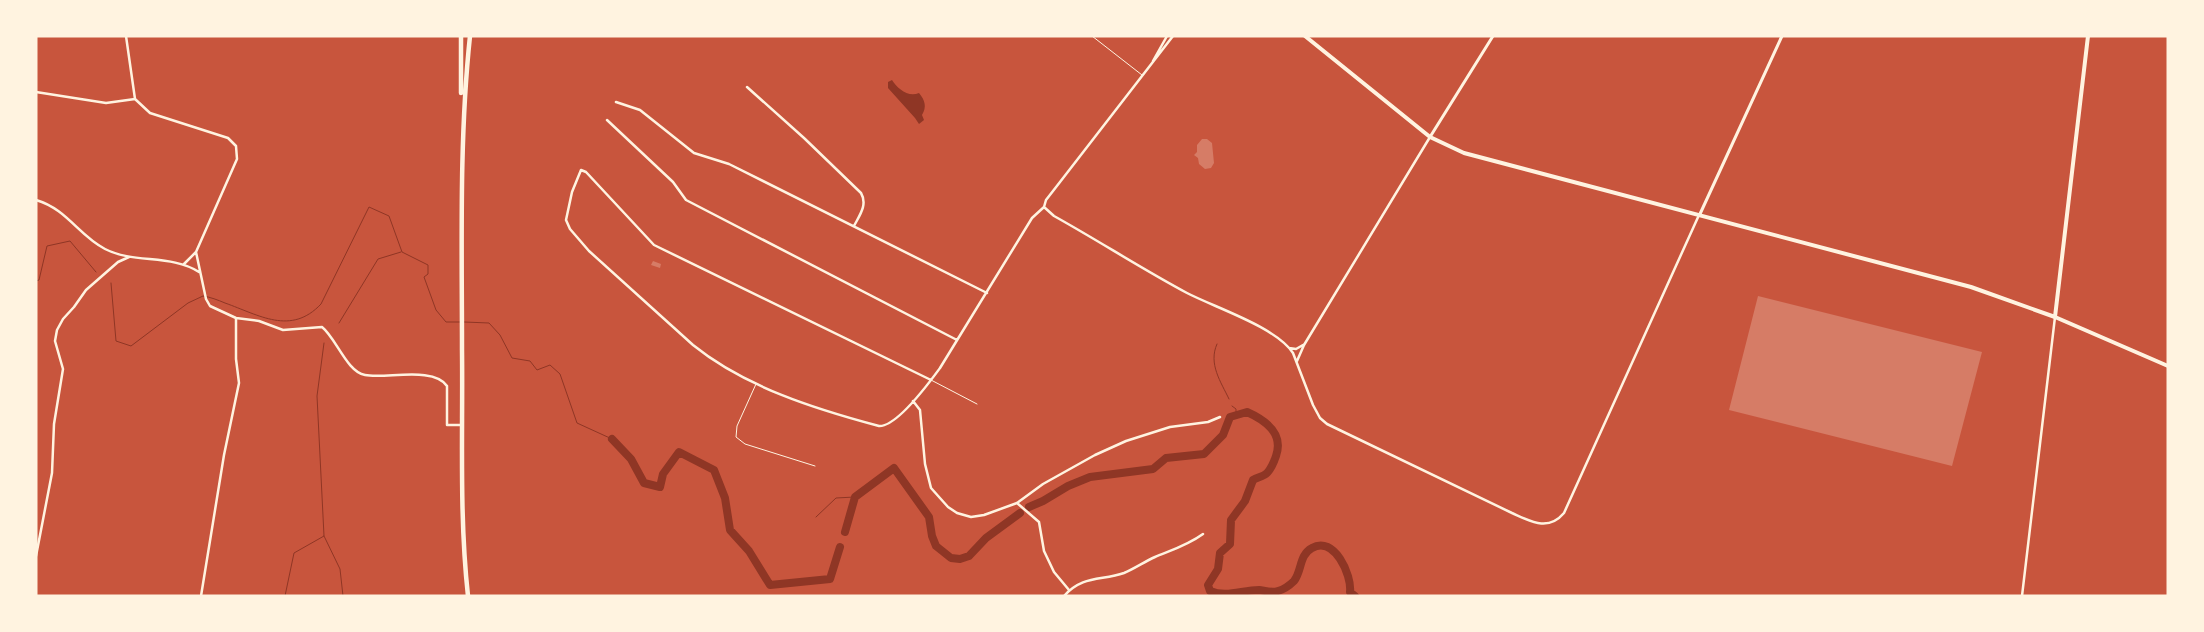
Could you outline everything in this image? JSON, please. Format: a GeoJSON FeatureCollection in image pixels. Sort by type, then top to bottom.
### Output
{"type":"FeatureCollection","features":[{"type":"Feature","properties":{"kind":"highway"},"geometry":{"type":"LineString","coordinates":[[461,36],[463,111],[463,519],[468,596]]}},
{"type":"Feature","properties":{"kind":"highway"},"geometry":{"type":"LineString","coordinates":[[463,111],[470,36]]}},
{"type":"Feature","properties":{"kind":"main road"},"geometry":{"type":"LineString","coordinates":[[1305,36],[1430,137],[1448,146],[1480,158],[1700,214],[2001,296],[2055,317],[2168,366]]}},
{"type":"Feature","properties":{"kind":"main road"},"geometry":{"type":"LineString","coordinates":[[2055,317],[2088,36]]}},
{"type":"Feature","properties":{"kind":"street"},"geometry":{"type":"LineString","coordinates":[[126,36],[135,99],[150,113],[228,138],[236,146],[237,159],[196,252],[184,264]]}},
{"type":"Feature","properties":{"kind":"street"},"geometry":{"type":"LineString","coordinates":[[1152,62],[1167,36]]}},
{"type":"Feature","properties":{"kind":"street"},"geometry":{"type":"LineString","coordinates":[[931,380],[654,245],[586,172],[581,170],[572,192],[566,220],[570,229],[589,250],[709,358],[756,384],[794,399],[872,424],[885,426],[897,418],[931,380],[958,340],[1032,218],[1044,207],[1046,200],[1173,36]]}},
{"type":"Feature","properties":{"kind":"street"},"geometry":{"type":"LineString","coordinates":[[1297,362],[1304,345],[1493,36]]}},
{"type":"Feature","properties":{"kind":"street"},"geometry":{"type":"LineString","coordinates":[[1044,207],[1054,216],[1150,272],[1189,294],[1262,329],[1289,348],[1297,362],[1318,414],[1331,427],[1532,522],[1546,524],[1559,519],[1564,514],[1659,302],[1694,231],[1700,214],[1782,36]]}},
{"type":"Feature","properties":{"kind":"street"},"geometry":{"type":"LineString","coordinates":[[747,87],[861,193],[864,199],[864,206],[854,226]]}},
{"type":"Feature","properties":{"kind":"street"},"geometry":{"type":"LineString","coordinates":[[36,92],[106,103],[135,99]]}},
{"type":"Feature","properties":{"kind":"street"},"geometry":{"type":"LineString","coordinates":[[616,102],[640,110],[650,120],[660,125],[684,148],[729,164],[987,293]]}},
{"type":"Feature","properties":{"kind":"street"},"geometry":{"type":"LineString","coordinates":[[607,120],[673,182],[686,200],[958,340]]}},
{"type":"Feature","properties":{"kind":"street"},"geometry":{"type":"LineString","coordinates":[[36,200],[57,209],[75,223],[95,244],[116,254],[184,264],[200,272]]}},
{"type":"Feature","properties":{"kind":"street"},"geometry":{"type":"LineString","coordinates":[[196,252],[206,299],[210,306],[236,318],[259,321],[283,330],[322,327],[328,331],[351,365],[361,374],[387,377],[408,373],[440,379],[447,386],[447,425],[463,425]]}},
{"type":"Feature","properties":{"kind":"street"},"geometry":{"type":"LineString","coordinates":[[116,254],[118,262]]}},
{"type":"Feature","properties":{"kind":"street"},"geometry":{"type":"LineString","coordinates":[[36,556],[52,473],[54,424],[63,369],[55,341],[57,330],[63,319],[86,290],[118,262],[129,257]]}},
{"type":"Feature","properties":{"kind":"street"},"geometry":{"type":"LineString","coordinates":[[2022,596],[2055,317]]}},
{"type":"Feature","properties":{"kind":"street"},"geometry":{"type":"LineString","coordinates":[[201,596],[224,455],[239,383],[236,359],[236,318]]}},
{"type":"Feature","properties":{"kind":"street"},"geometry":{"type":"LineString","coordinates":[[1289,348],[1296,349],[1304,345]]}},
{"type":"Feature","properties":{"kind":"street"},"geometry":{"type":"LineString","coordinates":[[913,400],[920,410],[927,475],[936,494],[957,513],[971,517],[1017,503],[1043,484],[1095,455],[1126,441],[1170,427],[1208,422],[1220,417]]}},
{"type":"Feature","properties":{"kind":"street"},"geometry":{"type":"LineString","coordinates":[[1017,503],[1039,522],[1044,551],[1054,572],[1070,590]]}},
{"type":"Feature","properties":{"kind":"street"},"geometry":{"type":"LineString","coordinates":[[1064,596],[1070,590],[1089,579],[1125,572],[1190,543],[1203,534]]}},
{"type":"Feature","properties":{"kind":"lane"},"geometry":{"type":"LineString","coordinates":[[1092,36],[1142,75]]}},
{"type":"Feature","properties":{"kind":"lane"},"geometry":{"type":"LineString","coordinates":[[931,380],[977,404]]}},
{"type":"Feature","properties":{"kind":"lane"},"geometry":{"type":"LineString","coordinates":[[756,384],[737,426],[736,437],[746,444],[815,466]]}},
{"type":"Feature","properties":{"kind":"shaded area"},"geometry":{"type":"Polygon","coordinates":[[[892,80],[903,91],[911,94],[919,93],[923,98],[925,106],[922,115],[924,120],[919,124],[888,88],[888,82],[892,80]]]}},
{"type":"Feature","properties":{"kind":"building"},"geometry":{"type":"Polygon","coordinates":[[[1202,139],[1207,139],[1212,143],[1214,163],[1211,168],[1205,169],[1199,164],[1198,158],[1194,155],[1197,152],[1197,145],[1202,139]]]}},
{"type":"Feature","properties":{"kind":"building"},"geometry":{"type":"Polygon","coordinates":[[[653,261],[661,264],[660,268],[651,265],[653,261]]]}},
{"type":"Feature","properties":{"kind":"building"},"geometry":{"type":"Polygon","coordinates":[[[1758,296],[1982,352],[1952,466],[1729,410],[1758,296]]]}},
{"type":"Feature","properties":{"kind":"waterway"},"geometry":{"type":"LineString","coordinates":[[111,283],[116,341],[131,346],[188,303],[203,296],[274,320],[298,319],[310,314],[321,304],[369,207],[389,216],[402,252],[428,265],[428,274],[424,277],[436,310],[446,322],[460,322]]}},
{"type":"Feature","properties":{"kind":"waterway"},"geometry":{"type":"LineString","coordinates":[[36,281],[39,280],[47,246],[70,241],[96,272]]}},
{"type":"Feature","properties":{"kind":"waterway"},"geometry":{"type":"LineString","coordinates":[[339,323],[378,259],[401,252]]}},
{"type":"Feature","properties":{"kind":"waterway"},"geometry":{"type":"LineString","coordinates":[[464,322],[489,323],[500,335],[512,358],[530,361],[537,370],[550,365],[560,374],[577,423],[612,439]]}},
{"type":"Feature","properties":{"kind":"waterway"},"geometry":{"type":"LineString","coordinates":[[285,596],[294,553],[324,536],[317,396],[324,343]]}},
{"type":"Feature","properties":{"kind":"waterway"},"geometry":{"type":"LineString","coordinates":[[1217,344],[1214,359],[1215,366],[1229,399]]}},
{"type":"Feature","properties":{"kind":"waterway"},"geometry":{"type":"LineString","coordinates":[[1232,406],[1236,409],[1236,413]]}},
{"type":"Feature","properties":{"kind":"waterway"},"geometry":{"type":"LineString","coordinates":[[1029,507],[1068,486],[1090,477],[1153,469],[1166,458],[1204,454],[1223,435],[1230,417],[1247,412],[1271,428],[1275,434],[1278,448],[1270,469],[1264,475],[1253,480],[1245,501],[1231,520],[1230,544],[1220,553],[1218,569],[1208,585],[1210,591],[1228,594],[1253,590],[1273,592],[1283,589],[1289,586],[1297,577],[1308,551],[1320,545],[1328,547],[1340,559],[1348,576],[1350,592],[1355,596]]}},
{"type":"Feature","properties":{"kind":"waterway"},"geometry":{"type":"LineString","coordinates":[[612,439],[631,459],[644,483],[660,487],[663,474],[679,452],[714,470],[725,498],[730,530],[749,551],[770,585],[830,579],[840,547]]}},
{"type":"Feature","properties":{"kind":"waterway"},"geometry":{"type":"LineString","coordinates":[[845,532],[855,497],[894,468],[929,517],[932,536],[936,546],[951,558],[960,559],[969,556],[986,538],[1020,513]]}},
{"type":"Feature","properties":{"kind":"waterway"},"geometry":{"type":"LineString","coordinates":[[816,517],[836,498],[855,497]]}},
{"type":"Feature","properties":{"kind":"waterway"},"geometry":{"type":"LineString","coordinates":[[324,536],[340,569],[343,596]]}}]}
